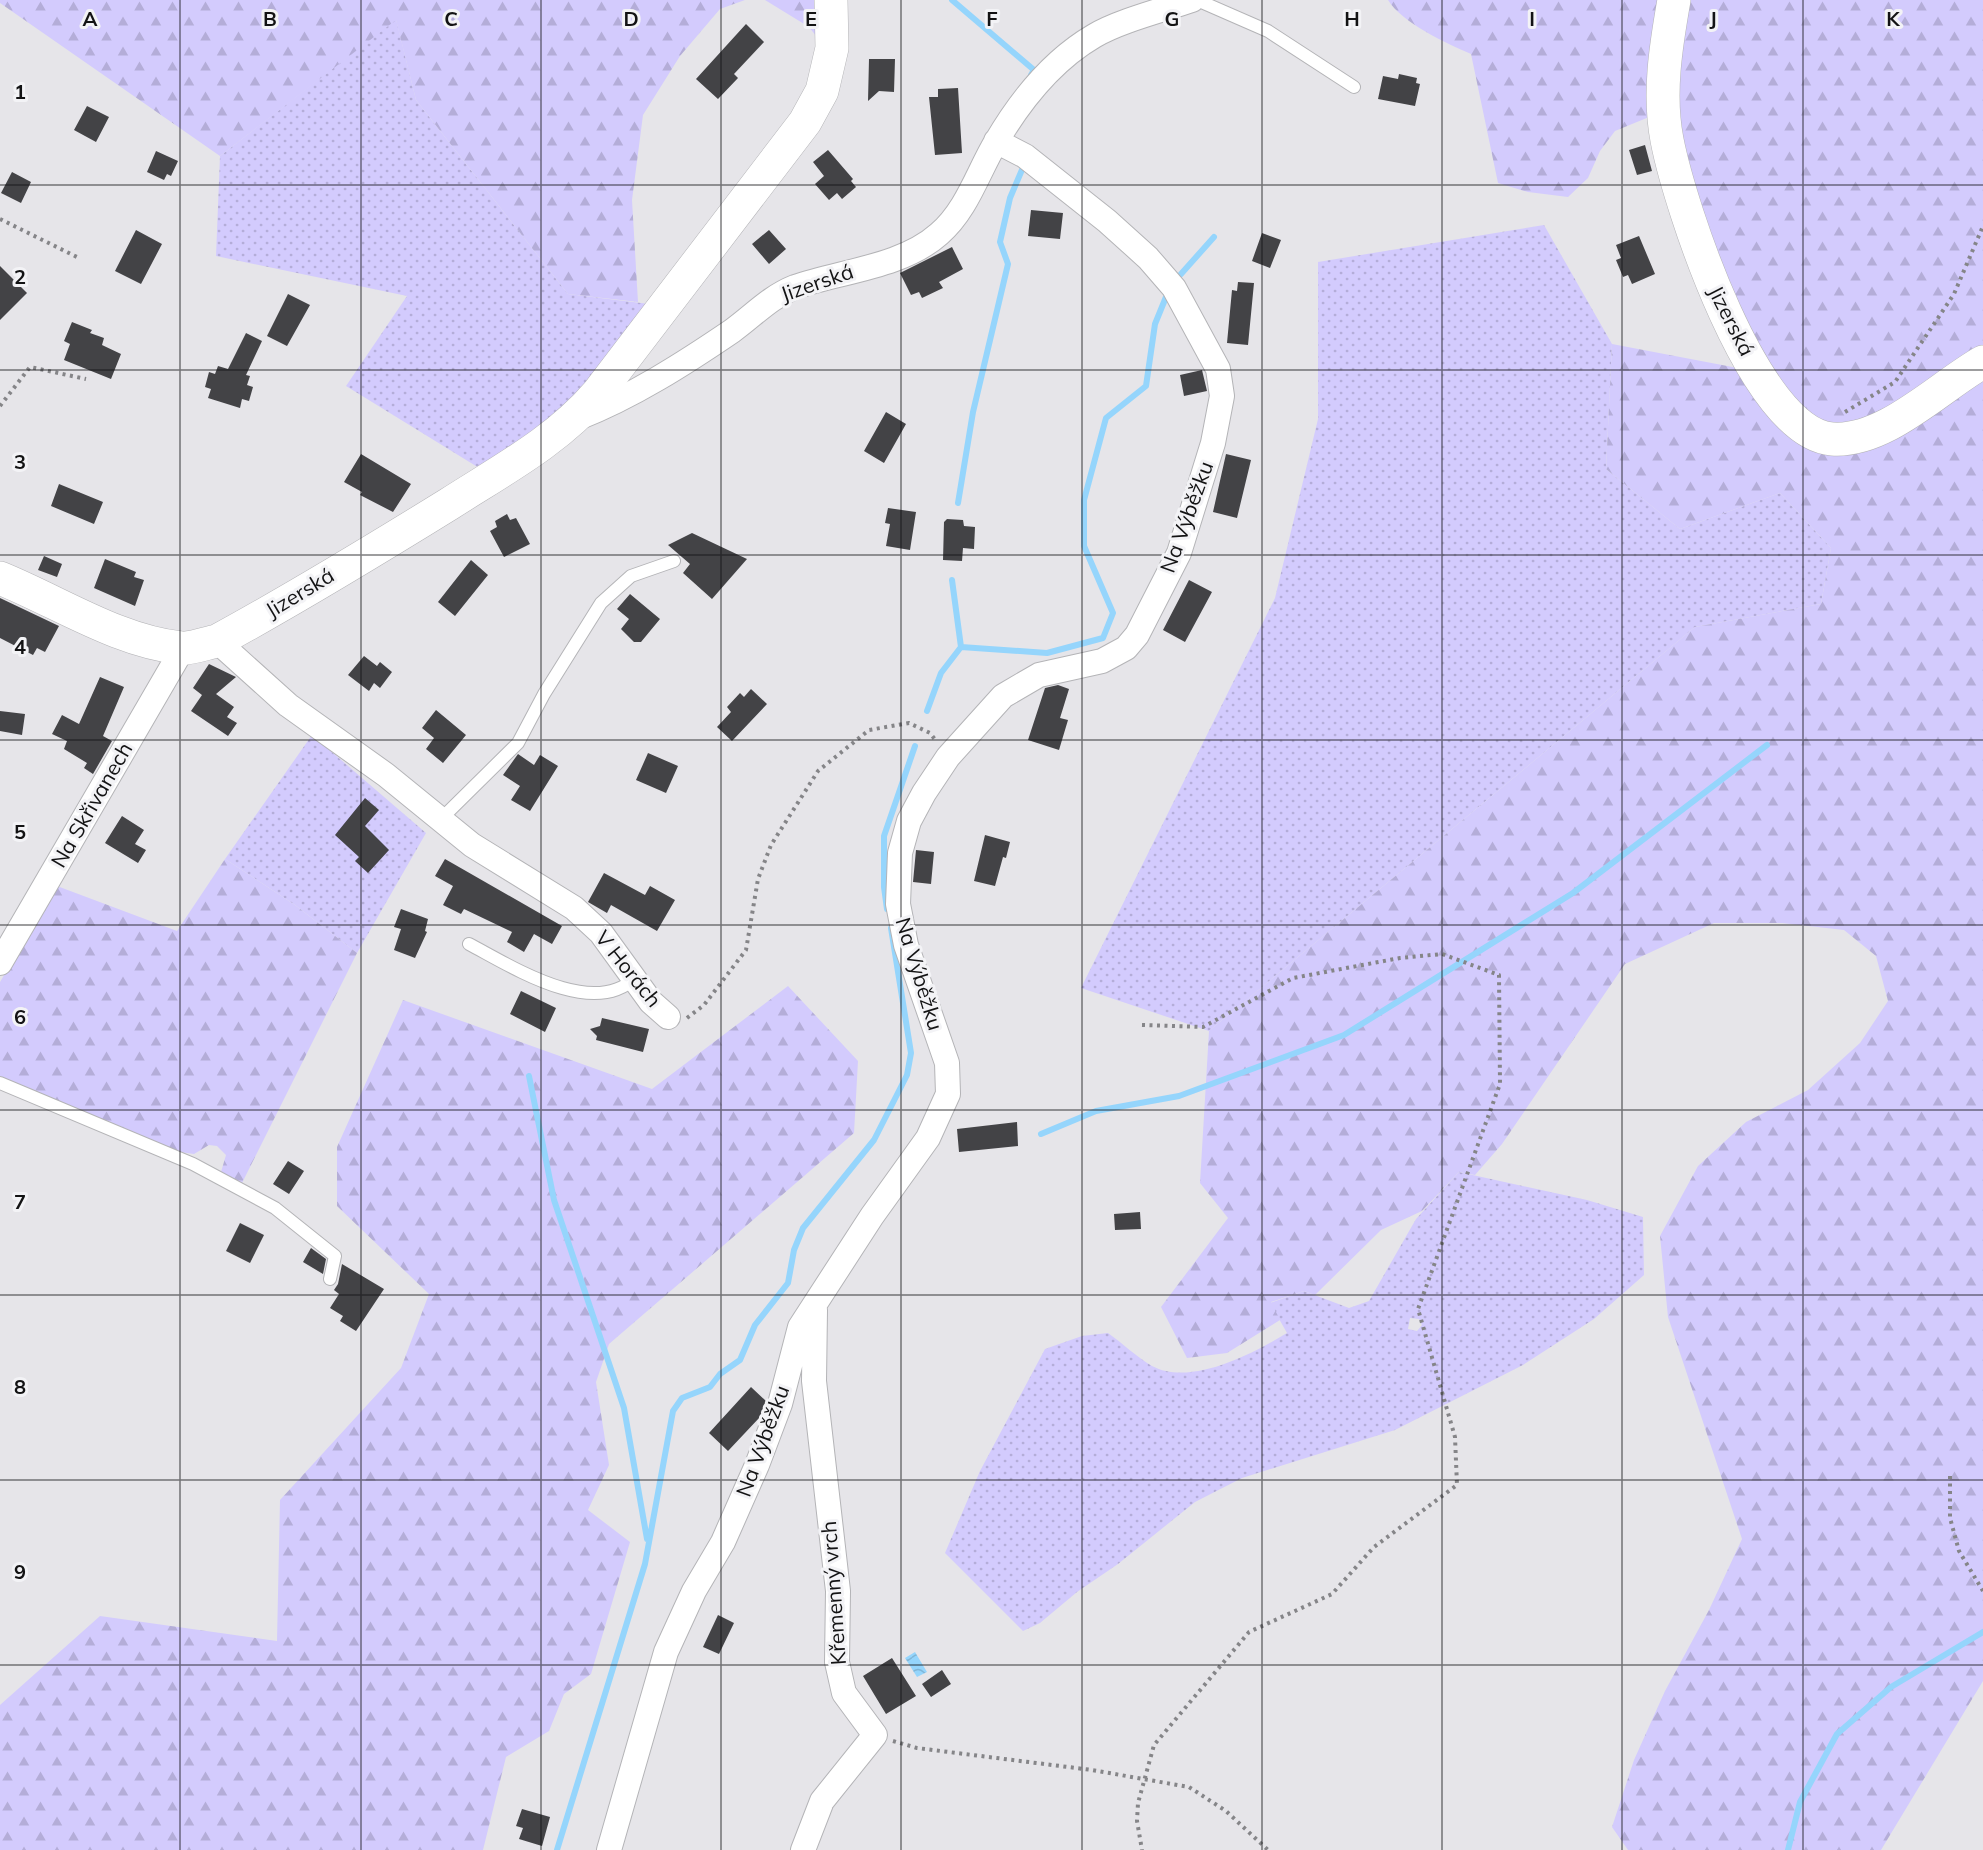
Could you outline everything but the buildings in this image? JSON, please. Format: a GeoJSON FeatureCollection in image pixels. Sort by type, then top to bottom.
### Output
{"type":"FeatureCollection","features":[{"type":"Feature","properties":{"kind":"street","name":"Jizerská"},"geometry":{"type":"LineString","coordinates":[[0,578],[115,630],[183,648],[217,641],[440,510],[544,444],[576,418],[805,122],[822,91],[832,48],[831,0]]}},
{"type":"Feature","properties":{"kind":"street"},"geometry":{"type":"LineString","coordinates":[[996,141],[1027,97],[1067,54],[1096,35],[1192,0]]}},
{"type":"Feature","properties":{"kind":"street","name":"Jizerská"},"geometry":{"type":"LineString","coordinates":[[1674,0],[1664,62],[1666,138],[1691,230],[1713,288],[1771,397],[1790,419],[1812,435],[1832,439],[1860,436],[1918,407],[1983,362]]}},
{"type":"Feature","properties":{"kind":"street","name":"Jizerská"},"geometry":{"type":"LineString","coordinates":[[576,418],[611,405],[733,330],[772,297],[796,287],[890,259],[925,245],[954,220],[996,141]]}},
{"type":"Feature","properties":{"kind":"street","name":"Na Výběžku"},"geometry":{"type":"LineString","coordinates":[[609,1850],[666,1652],[694,1591],[723,1542],[757,1465],[780,1404],[800,1327],[872,1216],[928,1138],[948,1094],[947,1063],[906,945],[898,904],[901,846],[909,821],[948,758],[1003,696],[1019,686],[1058,670],[1088,666],[1102,661],[1126,648],[1137,635],[1179,553],[1213,443],[1222,396],[1218,369],[1203,338],[1162,272],[1107,221],[1025,156],[996,141]]}},
{"type":"Feature","properties":{"kind":"street","name":"V Horách"},"geometry":{"type":"LineString","coordinates":[[217,641],[288,705],[386,774],[472,845],[574,908],[601,933],[651,1002],[668,1017]]}},
{"type":"Feature","properties":{"kind":"street","name":"Na Skřivanech"},"geometry":{"type":"LineString","coordinates":[[0,963],[183,648]]}},
{"type":"Feature","properties":{"kind":"street","name":"Křemenný vrch"},"geometry":{"type":"LineString","coordinates":[[815,1305],[814,1381],[838,1591],[837,1662],[844,1693],[875,1735]]}},
{"type":"Feature","properties":{"kind":"street"},"geometry":{"type":"LineString","coordinates":[[803,1850],[822,1801],[875,1735]]}},
{"type":"Feature","properties":{"kind":"lane"},"geometry":{"type":"LineString","coordinates":[[1197,0],[1268,31],[1354,87]]}},
{"type":"Feature","properties":{"kind":"lane"},"geometry":{"type":"LineString","coordinates":[[440,820],[518,743],[561,664],[601,603],[631,576],[674,561]]}},
{"type":"Feature","properties":{"kind":"lane"},"geometry":{"type":"LineString","coordinates":[[469,944],[537,979],[586,994],[611,993],[625,988],[635,978]]}},
{"type":"Feature","properties":{"kind":"lane"},"geometry":{"type":"LineString","coordinates":[[0,1083],[193,1164],[275,1208],[335,1256],[330,1279]]}},
{"type":"Feature","properties":{"kind":"path"},"geometry":{"type":"LineString","coordinates":[[0,219],[79,258]]}},
{"type":"Feature","properties":{"kind":"path"},"geometry":{"type":"LineString","coordinates":[[1832,439],[1846,410],[1894,382],[1954,294],[1983,226]]}},
{"type":"Feature","properties":{"kind":"path"},"geometry":{"type":"LineString","coordinates":[[0,406],[30,367],[86,379]]}},
{"type":"Feature","properties":{"kind":"path","name":"V Horách"},"geometry":{"type":"LineString","coordinates":[[668,1017],[683,1019],[697,1011],[746,950],[758,879],[771,845],[818,771],[869,730],[909,723],[930,734],[948,758]]}},
{"type":"Feature","properties":{"kind":"path"},"geometry":{"type":"LineString","coordinates":[[1142,1025],[1203,1027],[1293,978],[1400,958],[1442,954],[1499,975],[1500,1084],[1418,1309],[1455,1437],[1457,1485],[1374,1547],[1332,1594],[1249,1632],[1154,1745],[1143,1779],[1137,1821],[1143,1850]]}},
{"type":"Feature","properties":{"kind":"path"},"geometry":{"type":"LineString","coordinates":[[1950,1476],[1950,1518],[1959,1551],[1983,1591]]}},
{"type":"Feature","properties":{"kind":"path"},"geometry":{"type":"LineString","coordinates":[[875,1735],[917,1748],[1189,1787],[1226,1811],[1268,1850]]}},
{"type":"Feature","properties":{"kind":"green space"},"geometry":{"type":"Polygon","coordinates":[[[0,0],[745,0],[720,9],[680,56],[643,115],[632,200],[638,302],[568,294],[416,100],[396,20],[220,156],[0,3],[0,0]]]}},
{"type":"Feature","properties":{"kind":"green space"},"geometry":{"type":"Polygon","coordinates":[[[765,0],[820,0],[820,41],[809,27],[765,0]]]}},
{"type":"Feature","properties":{"kind":"green space"},"geometry":{"type":"Polygon","coordinates":[[[1388,0],[1662,0],[1654,115],[1615,131],[1600,151],[1588,178],[1568,197],[1528,192],[1498,183],[1471,54],[1437,38],[1403,17],[1388,0]]]}},
{"type":"Feature","properties":{"kind":"green space"},"geometry":{"type":"Polygon","coordinates":[[[1686,0],[1983,0],[1983,348],[1912,397],[1857,425],[1817,424],[1781,390],[1723,283],[1678,137],[1675,63],[1686,0]]]}},
{"type":"Feature","properties":{"kind":"green space"},"geometry":{"type":"Polygon","coordinates":[[[396,19],[416,100],[568,294],[649,304],[564,409],[484,471],[346,386],[407,296],[216,256],[220,156],[396,19]]]}},
{"type":"Feature","properties":{"kind":"green space"},"geometry":{"type":"Polygon","coordinates":[[[1544,225],[1612,344],[1606,469],[1680,529],[1780,493],[1831,548],[1821,604],[1695,627],[1209,1031],[1081,988],[1275,598],[1318,419],[1318,262],[1544,225]]]}},
{"type":"Feature","properties":{"kind":"green space"},"geometry":{"type":"Polygon","coordinates":[[[1612,344],[1743,369],[1807,445],[1983,375],[1983,1681],[1881,1850],[1628,1850],[1612,1827],[1634,1760],[1665,1691],[1709,1610],[1742,1539],[1668,1317],[1660,1236],[1698,1166],[1746,1122],[1808,1090],[1860,1043],[1888,1001],[1876,956],[1844,930],[1782,923],[1714,923],[1625,964],[1502,1144],[1475,1175],[1459,1172],[1422,1211],[1381,1230],[1315,1295],[1304,1291],[1271,1302],[1280,1320],[1227,1353],[1187,1358],[1161,1307],[1228,1218],[1200,1183],[1209,1031],[1695,627],[1821,604],[1831,548],[1780,493],[1680,529],[1606,469],[1612,344]]]}},
{"type":"Feature","properties":{"kind":"green space"},"geometry":{"type":"Polygon","coordinates":[[[312,735],[426,833],[357,953],[295,905],[225,859],[312,735]]]}},
{"type":"Feature","properties":{"kind":"green space"},"geometry":{"type":"Polygon","coordinates":[[[225,859],[295,905],[357,953],[240,1187],[221,1172],[226,1155],[217,1146],[209,1145],[194,1154],[173,1151],[0,1076],[0,982],[57,886],[177,931],[225,859]]]}},
{"type":"Feature","properties":{"kind":"green space"},"geometry":{"type":"Polygon","coordinates":[[[788,986],[858,1061],[854,1133],[609,1344],[596,1382],[609,1465],[588,1510],[630,1542],[591,1674],[564,1694],[549,1731],[506,1757],[483,1850],[0,1850],[0,1705],[100,1616],[277,1641],[280,1500],[401,1368],[429,1294],[337,1206],[337,1147],[403,1000],[652,1089],[788,986]]]}},
{"type":"Feature","properties":{"kind":"green space"},"geometry":{"type":"Polygon","coordinates":[[[1459,1172],[1587,1200],[1643,1217],[1644,1275],[1594,1319],[1523,1365],[1395,1430],[1242,1478],[1195,1502],[1040,1623],[1023,1631],[945,1553],[980,1471],[1045,1349],[1082,1336],[1108,1333],[1152,1366],[1168,1371],[1185,1373],[1222,1365],[1257,1350],[1287,1333],[1270,1303],[1304,1291],[1349,1308],[1369,1301],[1416,1219],[1459,1172]],[[1410,1318],[1408,1329],[1417,1331],[1422,1325],[1419,1319],[1410,1318]]]}},
{"type":"Feature","properties":{"kind":"water"},"geometry":{"type":"Polygon","coordinates":[[[915,1652],[927,1672],[917,1677],[905,1658],[915,1652]]]}},
{"type":"Feature","properties":{"kind":"waterway"},"geometry":{"type":"LineString","coordinates":[[952,0],[1034,70],[1031,75]]}},
{"type":"Feature","properties":{"kind":"waterway"},"geometry":{"type":"LineString","coordinates":[[958,503],[973,412],[1008,264],[1000,242],[1010,198],[1024,165]]}},
{"type":"Feature","properties":{"kind":"waterway"},"geometry":{"type":"LineString","coordinates":[[1181,274],[1214,237]]}},
{"type":"Feature","properties":{"kind":"waterway"},"geometry":{"type":"LineString","coordinates":[[927,711],[941,673],[961,647],[1047,653],[1103,638],[1113,613],[1084,546],[1084,500],[1106,418],[1146,386],[1155,324],[1166,297]]}},
{"type":"Feature","properties":{"kind":"waterway"},"geometry":{"type":"LineString","coordinates":[[952,580],[961,647]]}},
{"type":"Feature","properties":{"kind":"waterway"},"geometry":{"type":"LineString","coordinates":[[1041,1134],[1096,1111],[1179,1096],[1344,1035],[1573,893],[1767,745]]}},
{"type":"Feature","properties":{"kind":"waterway"},"geometry":{"type":"LineString","coordinates":[[887,909],[884,887],[884,836],[915,746]]}},
{"type":"Feature","properties":{"kind":"waterway"},"geometry":{"type":"LineString","coordinates":[[557,1850],[645,1564],[673,1411],[682,1398],[710,1387],[720,1374],[740,1360],[755,1325],[788,1283],[794,1250],[803,1228],[874,1140],[907,1075],[911,1053],[891,928]]}},
{"type":"Feature","properties":{"kind":"waterway"},"geometry":{"type":"LineString","coordinates":[[529,1076],[554,1200],[624,1408],[647,1539]]}},
{"type":"Feature","properties":{"kind":"waterway"},"geometry":{"type":"LineString","coordinates":[[1788,1850],[1800,1802],[1837,1734],[1891,1687],[1983,1632]]}}]}
